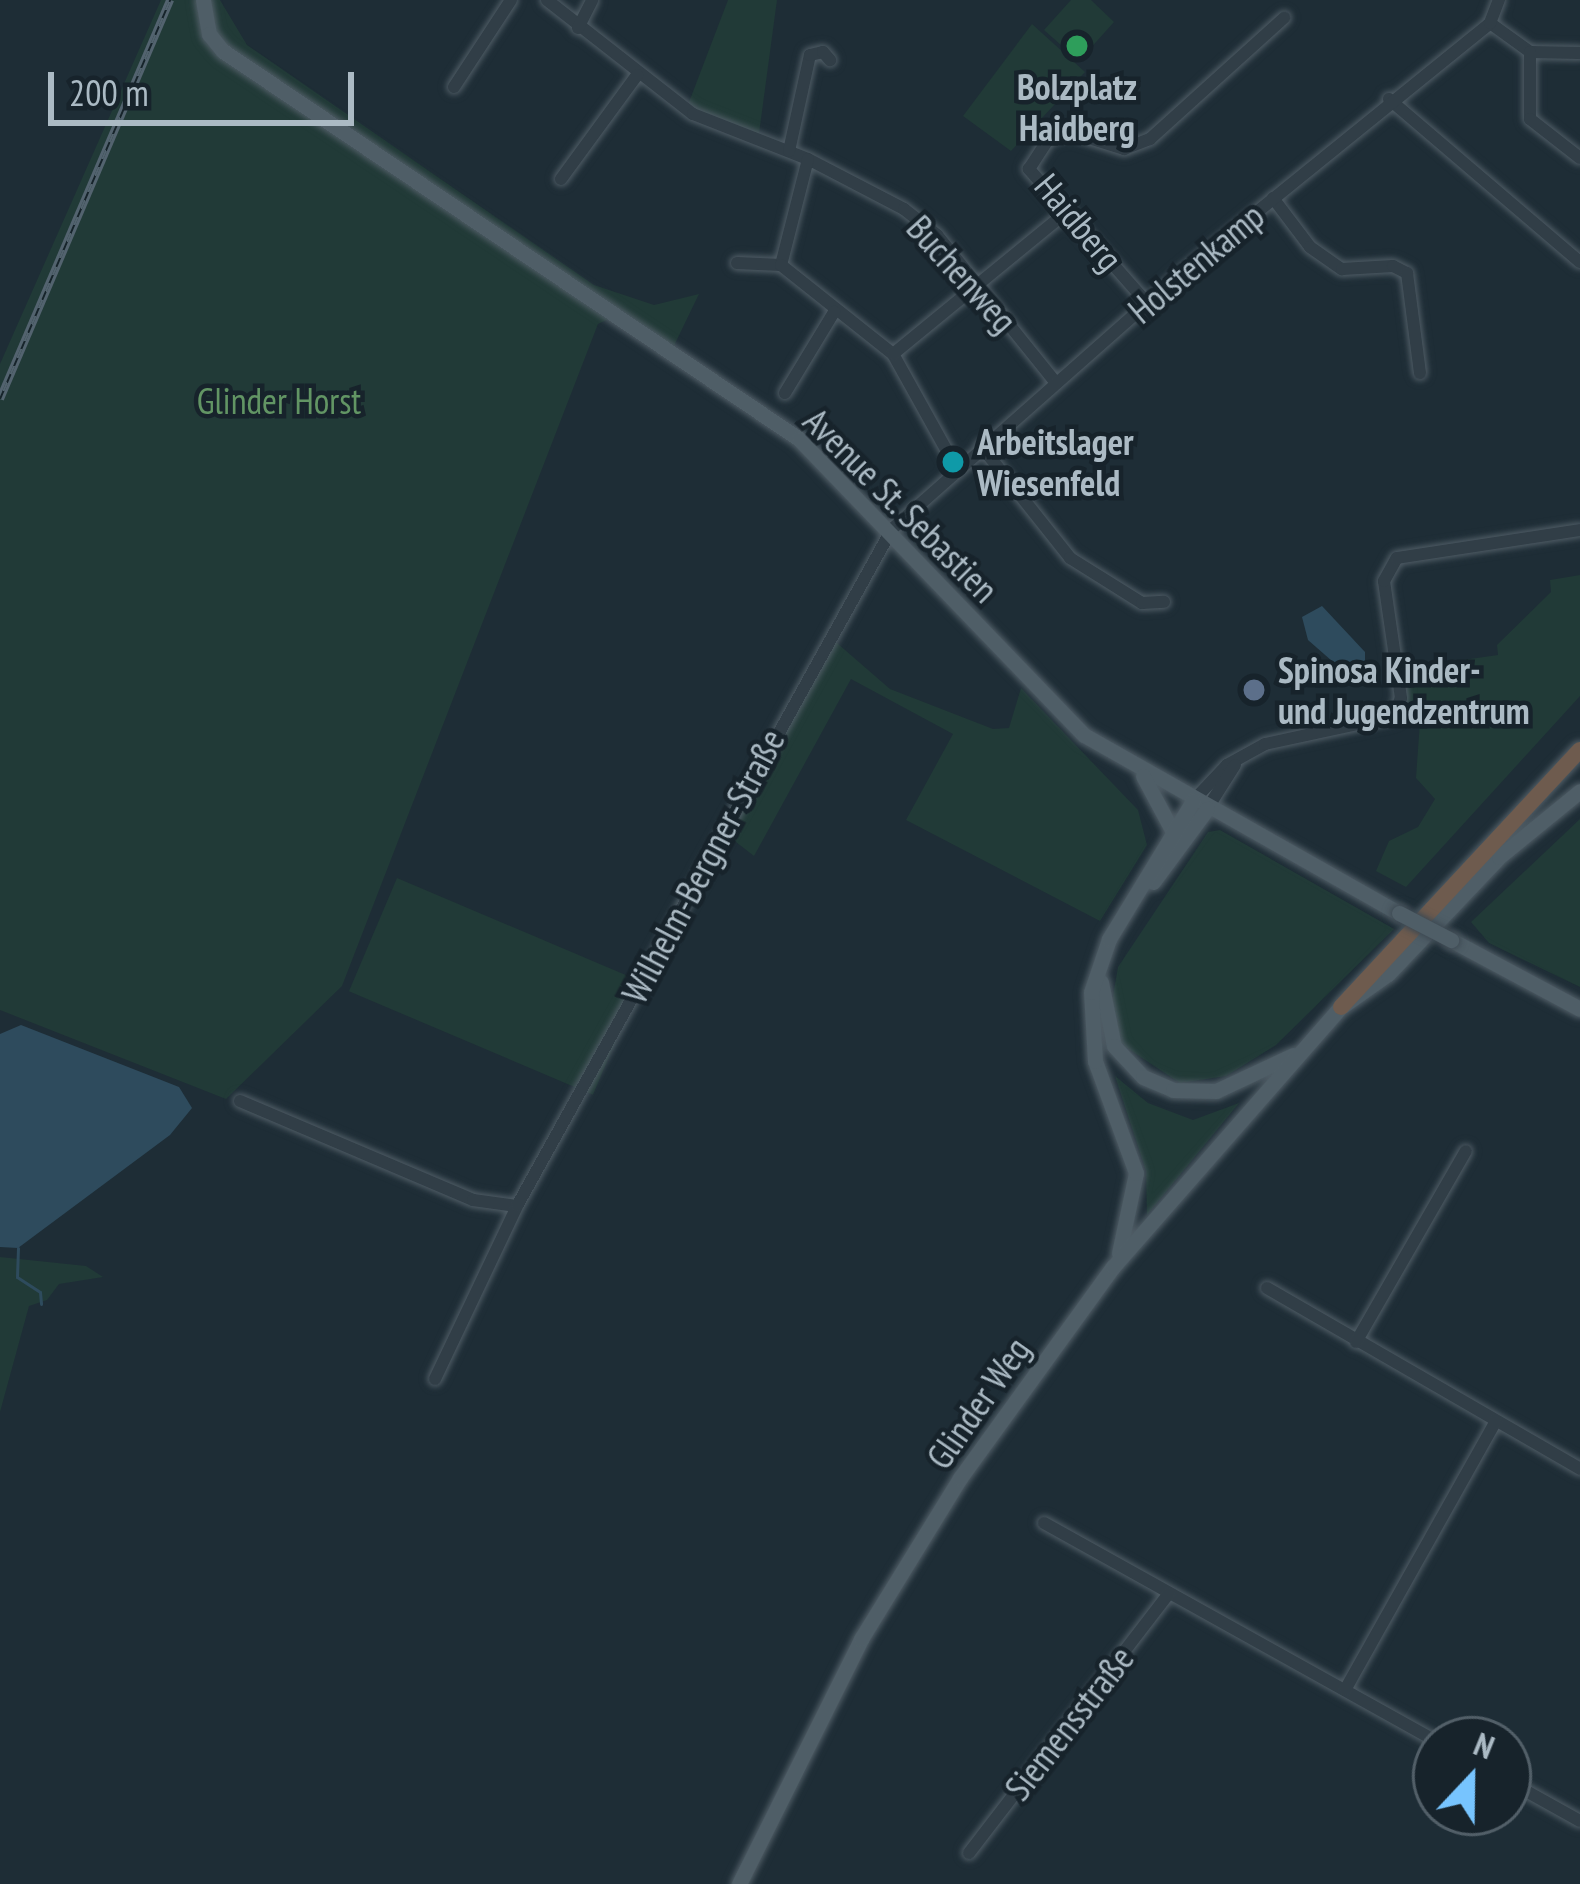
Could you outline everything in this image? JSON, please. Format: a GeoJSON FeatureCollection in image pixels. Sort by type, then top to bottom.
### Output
{"type":"FeatureCollection","features":[{"type":"Feature","properties":{"kind":"highway"},"geometry":{"type":"LineString","coordinates":[[1341,1007],[1580,750]]}},
{"type":"Feature","properties":{"kind":"main road","name":"Avenue St. Sebastien"},"geometry":{"type":"LineString","coordinates":[[203,0],[209,34],[223,51],[779,425],[892,529],[1058,712],[1138,769],[1200,805],[1580,1009]]}},
{"type":"Feature","properties":{"kind":"main road"},"geometry":{"type":"LineString","coordinates":[[1138,769],[1166,806],[1172,830]]}},
{"type":"Feature","properties":{"kind":"main road","name":"Glinder Weg"},"geometry":{"type":"LineString","coordinates":[[739,1884],[861,1639],[960,1478],[1113,1267],[1341,1007],[1388,974],[1499,857],[1580,791]]}},
{"type":"Feature","properties":{"kind":"main road"},"geometry":{"type":"LineString","coordinates":[[1113,1267],[1132,1214],[1136,1173],[1095,1061],[1091,992],[1109,939],[1172,830],[1200,805]]}},
{"type":"Feature","properties":{"kind":"main road"},"geometry":{"type":"LineString","coordinates":[[1200,805],[1111,949],[1100,991],[1108,1033],[1143,1077],[1189,1092],[1232,1086],[1301,1051]]}},
{"type":"Feature","properties":{"kind":"street"},"geometry":{"type":"LineString","coordinates":[[454,87],[511,0]]}},
{"type":"Feature","properties":{"kind":"street","name":"Buchenweg"},"geometry":{"type":"LineString","coordinates":[[547,0],[637,75],[694,114],[808,159],[904,209],[979,286],[1055,382]]}},
{"type":"Feature","properties":{"kind":"street"},"geometry":{"type":"LineString","coordinates":[[578,28],[592,0]]}},
{"type":"Feature","properties":{"kind":"street"},"geometry":{"type":"LineString","coordinates":[[1499,0],[1490,23],[1531,52],[1580,53]]}},
{"type":"Feature","properties":{"kind":"street","name":"Haidberg"},"geometry":{"type":"LineString","coordinates":[[1147,303],[1029,169],[1049,138],[1070,131],[1124,149],[1150,139],[1284,18]]}},
{"type":"Feature","properties":{"kind":"street","name":"Holstenkamp"},"geometry":{"type":"LineString","coordinates":[[892,529],[956,467],[1147,303],[1389,99],[1490,23]]}},
{"type":"Feature","properties":{"kind":"street"},"geometry":{"type":"LineString","coordinates":[[789,151],[810,55],[823,52],[830,60]]}},
{"type":"Feature","properties":{"kind":"street"},"geometry":{"type":"LineString","coordinates":[[1531,52],[1530,119],[1580,158]]}},
{"type":"Feature","properties":{"kind":"street"},"geometry":{"type":"LineString","coordinates":[[561,179],[637,75]]}},
{"type":"Feature","properties":{"kind":"street"},"geometry":{"type":"LineString","coordinates":[[1389,99],[1580,262]]}},
{"type":"Feature","properties":{"kind":"street"},"geometry":{"type":"LineString","coordinates":[[782,265],[808,159]]}},
{"type":"Feature","properties":{"kind":"street"},"geometry":{"type":"LineString","coordinates":[[1273,198],[1310,248],[1342,269],[1393,266],[1407,273],[1420,373]]}},
{"type":"Feature","properties":{"kind":"street"},"geometry":{"type":"LineString","coordinates":[[892,354],[1069,210]]}},
{"type":"Feature","properties":{"kind":"street"},"geometry":{"type":"LineString","coordinates":[[737,263],[782,265],[892,354],[956,467]]}},
{"type":"Feature","properties":{"kind":"street"},"geometry":{"type":"LineString","coordinates":[[785,393],[835,312]]}},
{"type":"Feature","properties":{"kind":"street"},"geometry":{"type":"LineString","coordinates":[[981,446],[1070,558],[1142,602],[1164,602]]}},
{"type":"Feature","properties":{"kind":"street","name":"Wilhelm-Bergner-Straße"},"geometry":{"type":"LineString","coordinates":[[435,1378],[517,1206],[892,529]]}},
{"type":"Feature","properties":{"kind":"street"},"geometry":{"type":"LineString","coordinates":[[1200,805],[1255,749],[1380,724],[1396,713],[1384,579],[1397,558],[1580,530]]}},
{"type":"Feature","properties":{"kind":"street"},"geometry":{"type":"LineString","coordinates":[[240,1101],[473,1200],[517,1206]]}},
{"type":"Feature","properties":{"kind":"street"},"geometry":{"type":"LineString","coordinates":[[1356,1342],[1466,1151]]}},
{"type":"Feature","properties":{"kind":"street"},"geometry":{"type":"LineString","coordinates":[[1267,1288],[1496,1421],[1578,1462]]}},
{"type":"Feature","properties":{"kind":"street"},"geometry":{"type":"LineString","coordinates":[[1345,1690],[1496,1421]]}},
{"type":"Feature","properties":{"kind":"street"},"geometry":{"type":"LineString","coordinates":[[1044,1523],[1412,1728]]}},
{"type":"Feature","properties":{"kind":"street","name":"Siemensstraße"},"geometry":{"type":"LineString","coordinates":[[969,1852],[1169,1593]]}},
{"type":"Feature","properties":{"kind":"street"},"geometry":{"type":"LineString","coordinates":[[1532,1793],[1580,1820]]}},
{"type":"Feature","properties":{"kind":"green space","name":"Glinder Horst"},"geometry":{"type":"Polygon","coordinates":[[[161,0],[220,0],[247,45],[594,285],[654,305],[699,294],[671,352],[615,316],[598,324],[342,986],[226,1099],[0,1010],[0,364],[161,0]]]}},
{"type":"Feature","properties":{"kind":"green space"},"geometry":{"type":"Polygon","coordinates":[[[728,0],[777,0],[758,141],[686,110],[728,0]]]}},
{"type":"Feature","properties":{"kind":"green space","name":"Bolzplatz Haidberg"},"geometry":{"type":"Polygon","coordinates":[[[1071,0],[1091,0],[1114,22],[1079,61],[1044,30],[1071,0]]]}},
{"type":"Feature","properties":{"kind":"green space"},"geometry":{"type":"Polygon","coordinates":[[[1032,24],[1085,72],[1011,151],[963,116],[1032,24]]]}},
{"type":"Feature","properties":{"kind":"green space"},"geometry":{"type":"Polygon","coordinates":[[[1580,575],[1580,696],[1406,887],[1376,871],[1389,841],[1418,827],[1435,799],[1416,778],[1420,721],[1407,707],[1406,668],[1498,655],[1497,645],[1551,592],[1550,580],[1580,575]]]}},
{"type":"Feature","properties":{"kind":"green space"},"geometry":{"type":"Polygon","coordinates":[[[830,637],[890,689],[993,729],[1009,728],[1021,688],[1138,810],[1147,845],[1100,921],[906,820],[953,734],[851,679],[754,856],[727,835],[830,637]]]}},
{"type":"Feature","properties":{"kind":"green space"},"geometry":{"type":"Polygon","coordinates":[[[1580,819],[1580,987],[1489,943],[1471,922],[1580,819]]]}},
{"type":"Feature","properties":{"kind":"green space"},"geometry":{"type":"Polygon","coordinates":[[[1220,830],[1394,929],[1276,1045],[1226,1076],[1180,1083],[1118,1042],[1111,1008],[1118,967],[1208,832],[1220,830]]]}},
{"type":"Feature","properties":{"kind":"green space"},"geometry":{"type":"Polygon","coordinates":[[[397,878],[641,982],[593,1095],[349,991],[397,878]]]}},
{"type":"Feature","properties":{"kind":"green space"},"geometry":{"type":"Polygon","coordinates":[[[1115,1076],[1148,1103],[1193,1120],[1239,1103],[1147,1215],[1146,1171],[1115,1076]]]}},
{"type":"Feature","properties":{"kind":"green space"},"geometry":{"type":"Polygon","coordinates":[[[0,1257],[86,1266],[103,1277],[59,1284],[47,1300],[29,1306],[0,1412],[0,1257]]]}},
{"type":"Feature","properties":{"kind":"water"},"geometry":{"type":"Polygon","coordinates":[[[1322,606],[1365,652],[1365,669],[1340,668],[1308,640],[1302,617],[1322,606]]]}},
{"type":"Feature","properties":{"kind":"water"},"geometry":{"type":"Polygon","coordinates":[[[21,1025],[179,1087],[192,1108],[170,1135],[18,1248],[0,1247],[0,1034],[21,1025]]]}},
{"type":"Feature","properties":{"kind":"waterway"},"geometry":{"type":"LineString","coordinates":[[18,1248],[17,1277],[40,1292],[41,1304]]}},
{"type":"Feature","properties":{"kind":"railway"},"geometry":{"type":"LineString","coordinates":[[0,399],[170,0]]}},
{"type":"Feature","properties":{"kind":"place","name":"Bolzplatz Haidberg"},"geometry":{"type":"Point","coordinates":[1077,46]}},
{"type":"Feature","properties":{"kind":"place","name":"Arbeitslager Wiesenfeld"},"geometry":{"type":"Point","coordinates":[953,462]}},
{"type":"Feature","properties":{"kind":"place","name":"Spinosa Kinder- und Jugendzentrum"},"geometry":{"type":"Point","coordinates":[1254,690]}}]}
